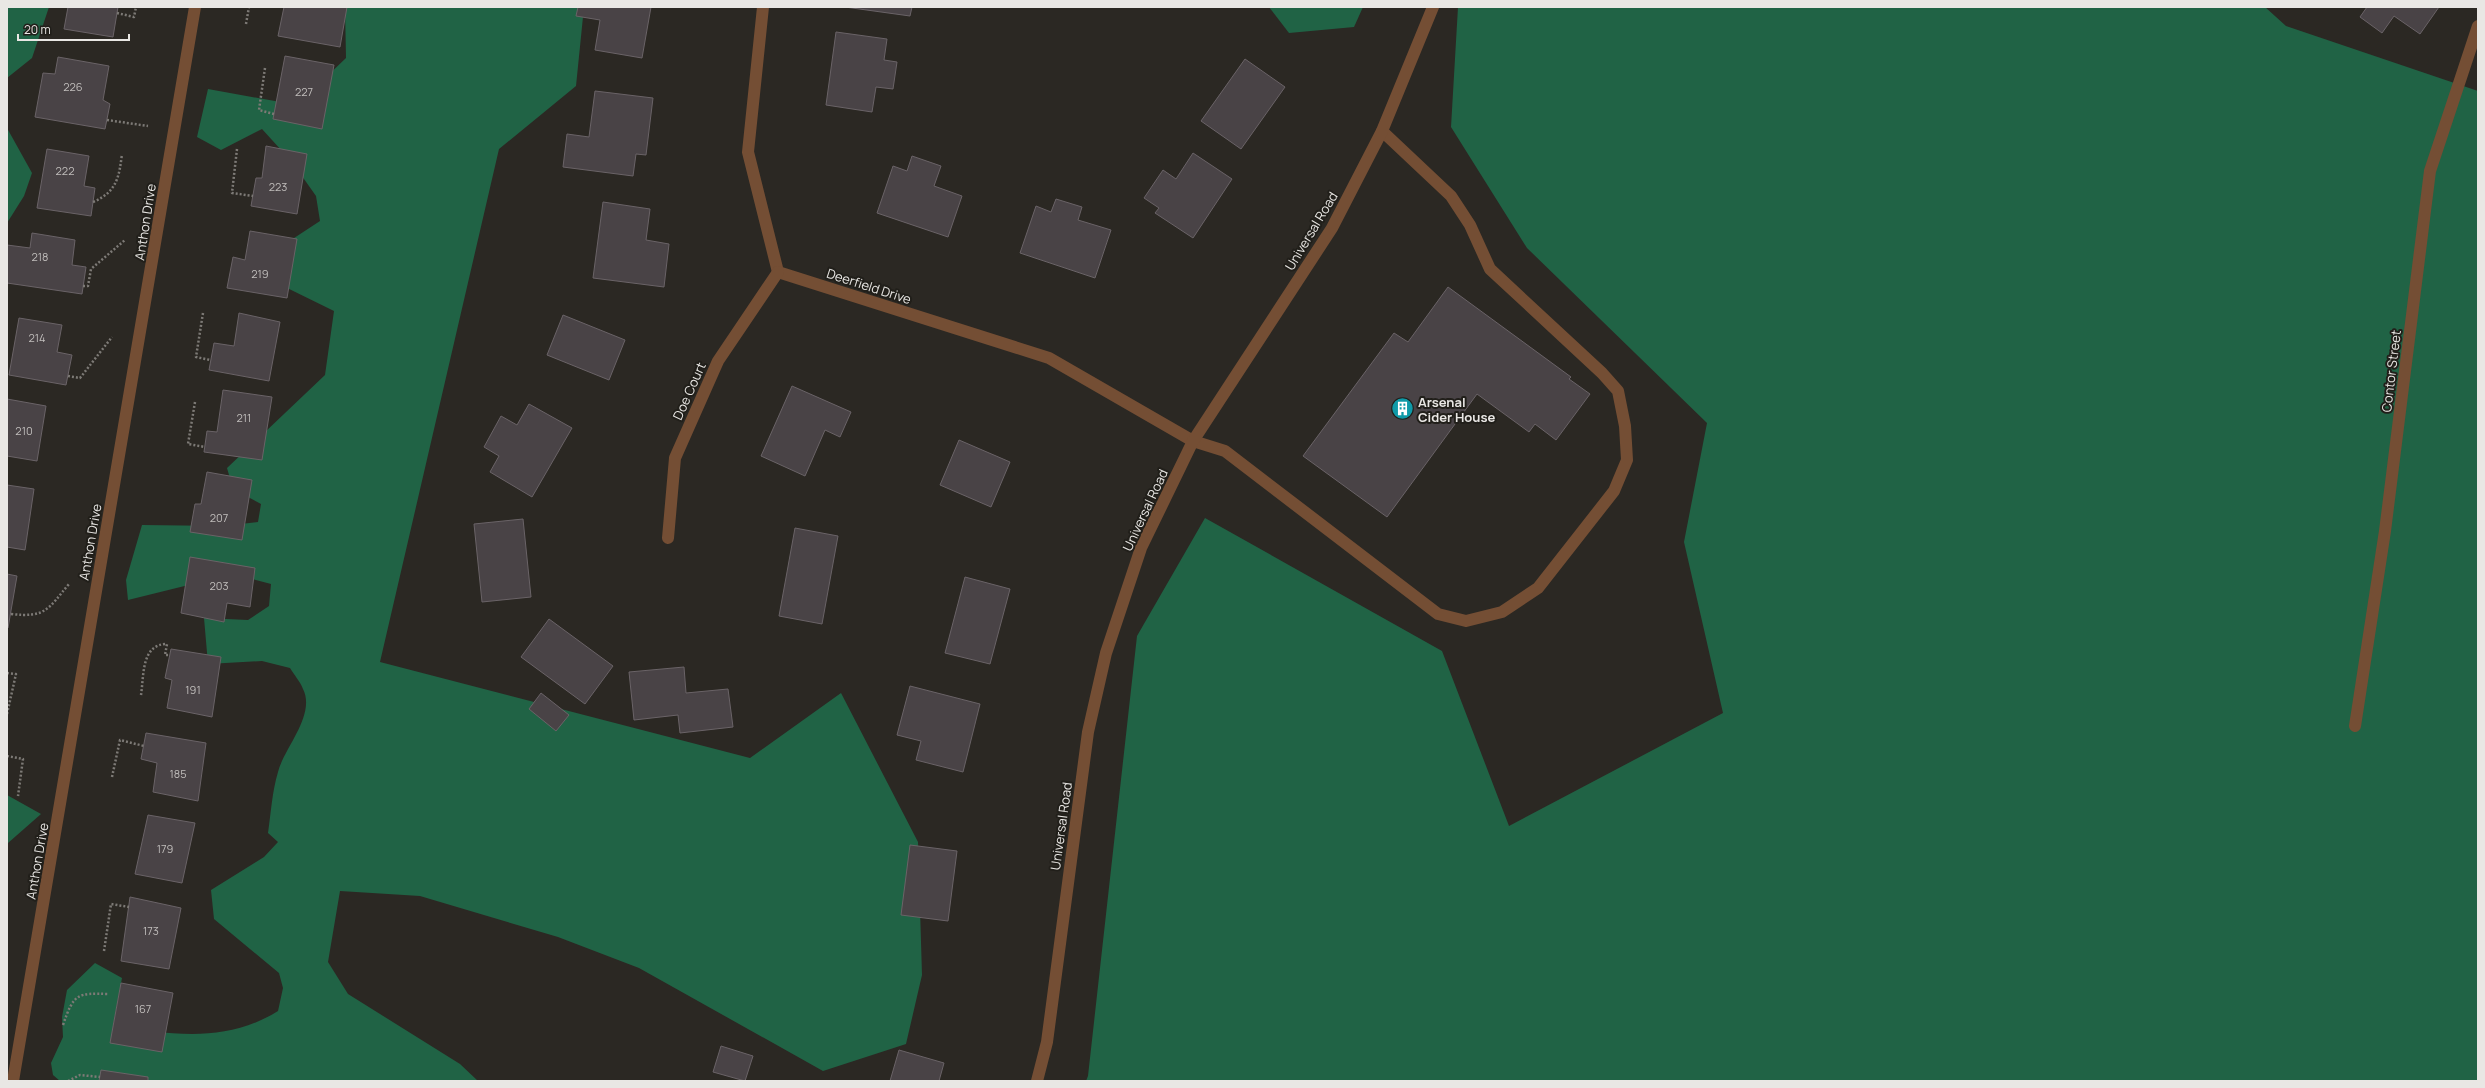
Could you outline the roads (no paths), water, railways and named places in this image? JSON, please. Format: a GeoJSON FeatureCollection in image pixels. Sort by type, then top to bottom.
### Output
{"type":"FeatureCollection","features":[{"type":"Feature","properties":{"kind":"street","name":"Anthon Drive"},"geometry":{"type":"LineString","coordinates":[[13,1081],[195,7]]}},
{"type":"Feature","properties":{"kind":"street"},"geometry":{"type":"LineString","coordinates":[[763,7],[748,152],[778,272]]}},
{"type":"Feature","properties":{"kind":"street","name":"Universal Road"},"geometry":{"type":"LineString","coordinates":[[1037,1081],[1047,1042],[1088,732],[1106,654],[1141,548],[1193,441],[1332,228],[1382,130],[1433,7]]}},
{"type":"Feature","properties":{"kind":"street","name":"Contor Street"},"geometry":{"type":"LineString","coordinates":[[2355,726],[2385,531],[2430,171],[2478,26]]}},
{"type":"Feature","properties":{"kind":"street","name":"Deerfield Drive"},"geometry":{"type":"LineString","coordinates":[[778,272],[1049,358],[1193,441],[1225,451],[1438,614],[1466,621],[1502,612],[1538,588],[1614,491],[1626,460],[1625,426],[1618,391],[1602,373],[1490,269],[1470,225],[1451,196],[1382,130]]}},
{"type":"Feature","properties":{"kind":"street","name":"Doe Court"},"geometry":{"type":"LineString","coordinates":[[668,538],[675,458],[718,361],[778,272]]}},
{"type":"Feature","properties":{"kind":"place","name":"Arsenal Cider House"},"geometry":{"type":"Point","coordinates":[1402,409]}}]}
